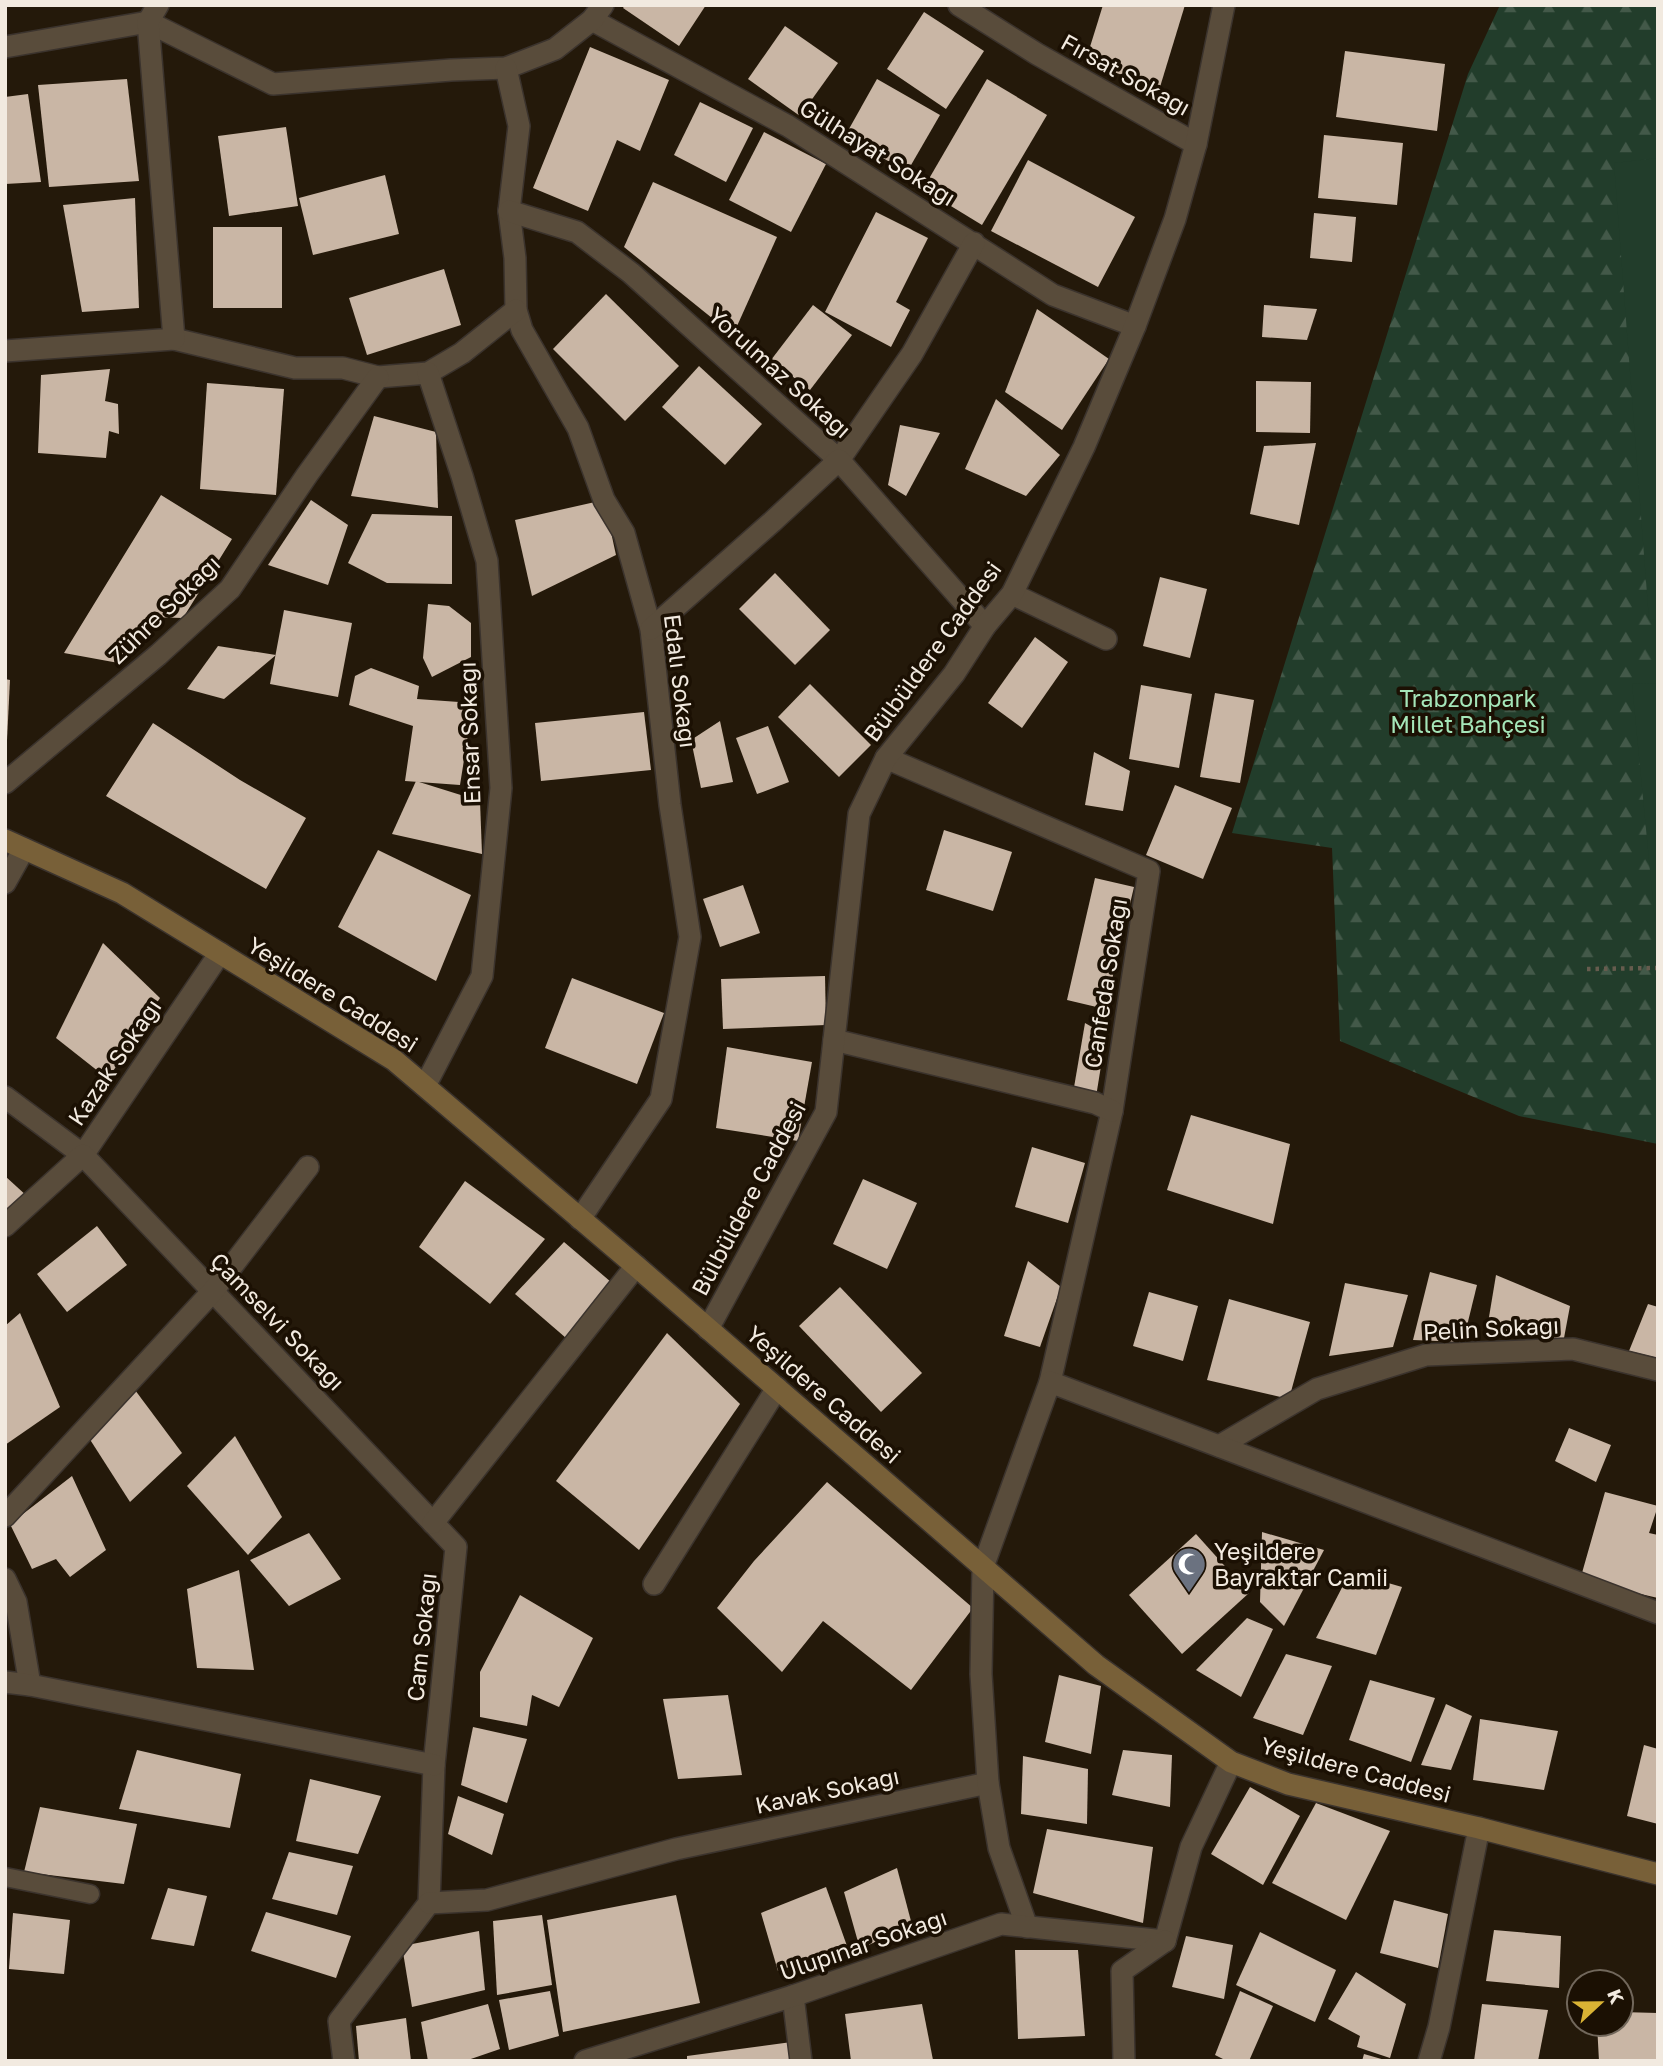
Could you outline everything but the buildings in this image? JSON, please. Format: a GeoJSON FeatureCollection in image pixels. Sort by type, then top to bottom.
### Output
{"type":"FeatureCollection","features":[{"type":"Feature","properties":{"kind":"street","name":"Fırsat Sokağı"},"geometry":{"type":"LineString","coordinates":[[959,5],[1037,54],[1196,144]]}},
{"type":"Feature","properties":{"kind":"street","name":"Bülbüldere Caddesi"},"geometry":{"type":"LineString","coordinates":[[708,1329],[826,1112],[859,814],[886,758],[954,674],[985,626],[1012,594],[1083,447],[1135,326],[1175,219],[1196,144],[1224,5]]}},
{"type":"Feature","properties":{"kind":"street"},"geometry":{"type":"LineString","coordinates":[[5,47],[153,14],[273,84],[506,68],[555,49],[597,13]]}},
{"type":"Feature","properties":{"kind":"street","name":"Gülhayat Sokağı"},"geometry":{"type":"LineString","coordinates":[[597,13],[789,126],[1052,295],[1135,326]]}},
{"type":"Feature","properties":{"kind":"street"},"geometry":{"type":"LineString","coordinates":[[153,14],[174,340]]}},
{"type":"Feature","properties":{"kind":"street","name":"Edalı Sokağı"},"geometry":{"type":"LineString","coordinates":[[506,68],[519,126],[509,211],[515,258],[516,310],[522,330],[578,428],[604,500],[624,534],[651,629],[670,805],[690,937],[661,1099],[580,1219]]}},
{"type":"Feature","properties":{"kind":"street","name":"Yorulmaz Sokağı"},"geometry":{"type":"LineString","coordinates":[[509,211],[577,232],[631,273],[839,460],[912,354],[974,243]]}},
{"type":"Feature","properties":{"kind":"street"},"geometry":{"type":"LineString","coordinates":[[5,351],[174,340],[295,368],[343,368],[378,377],[428,373],[462,353],[516,310]]}},
{"type":"Feature","properties":{"kind":"street","name":"Ensar Sokağı"},"geometry":{"type":"LineString","coordinates":[[425,1086],[482,976],[501,788],[487,561],[428,373]]}},
{"type":"Feature","properties":{"kind":"street","name":"Zühre Sokağı"},"geometry":{"type":"LineString","coordinates":[[5,783],[158,655],[230,589],[306,475],[378,377]]}},
{"type":"Feature","properties":{"kind":"street"},"geometry":{"type":"LineString","coordinates":[[651,629],[839,460],[985,626]]}},
{"type":"Feature","properties":{"kind":"street"},"geometry":{"type":"LineString","coordinates":[[1012,594],[1106,639]]}},
{"type":"Feature","properties":{"kind":"street","name":"Canfeda Sokağı"},"geometry":{"type":"LineString","coordinates":[[886,758],[1149,871],[1112,1111],[1050,1382],[983,1567]]}},
{"type":"Feature","properties":{"kind":"street"},"geometry":{"type":"LineString","coordinates":[[5,883],[15,844]]}},
{"type":"Feature","properties":{"kind":"street","name":"Yeşildere Caddesi"},"geometry":{"type":"LineString","coordinates":[[15,844],[122,893],[394,1060],[778,1388],[1096,1665],[1231,1762],[1288,1783],[1658,1874]]}},
{"type":"Feature","properties":{"kind":"street","name":"Kazak Sokağı"},"geometry":{"type":"LineString","coordinates":[[5,1097],[83,1155],[220,953]]}},
{"type":"Feature","properties":{"kind":"street"},"geometry":{"type":"LineString","coordinates":[[834,1040],[1095,1103],[1112,1111]]}},
{"type":"Feature","properties":{"kind":"street"},"geometry":{"type":"LineString","coordinates":[[5,1226],[83,1155]]}},
{"type":"Feature","properties":{"kind":"street","name":"Çamselvi Sokağı"},"geometry":{"type":"LineString","coordinates":[[83,1155],[433,1523]]}},
{"type":"Feature","properties":{"kind":"street"},"geometry":{"type":"LineString","coordinates":[[5,1517],[213,1291],[308,1167]]}},
{"type":"Feature","properties":{"kind":"street"},"geometry":{"type":"LineString","coordinates":[[433,1523],[636,1266]]}},
{"type":"Feature","properties":{"kind":"street","name":"Pelin Sokağı"},"geometry":{"type":"LineString","coordinates":[[1219,1446],[1317,1389],[1426,1355],[1573,1349],[1658,1370]]}},
{"type":"Feature","properties":{"kind":"street"},"geometry":{"type":"LineString","coordinates":[[1050,1382],[1658,1613]]}},
{"type":"Feature","properties":{"kind":"street"},"geometry":{"type":"LineString","coordinates":[[654,1584],[778,1388]]}},
{"type":"Feature","properties":{"kind":"street","name":"Cam Sokağı"},"geometry":{"type":"LineString","coordinates":[[429,1903],[434,1765],[456,1547],[433,1523]]}},
{"type":"Feature","properties":{"kind":"street"},"geometry":{"type":"LineString","coordinates":[[983,1567],[981,1674],[988,1783],[999,1848],[1027,1927]]}},
{"type":"Feature","properties":{"kind":"street"},"geometry":{"type":"LineString","coordinates":[[5,1579],[16,1602],[30,1685]]}},
{"type":"Feature","properties":{"kind":"street"},"geometry":{"type":"LineString","coordinates":[[5,1682],[434,1765]]}},
{"type":"Feature","properties":{"kind":"street"},"geometry":{"type":"LineString","coordinates":[[1124,2061],[1122,1972],[1165,1941],[1191,1847],[1231,1762]]}},
{"type":"Feature","properties":{"kind":"street","name":"Kavak Sokağı"},"geometry":{"type":"LineString","coordinates":[[429,1903],[487,1900],[676,1849],[988,1783]]}},
{"type":"Feature","properties":{"kind":"street"},"geometry":{"type":"LineString","coordinates":[[1429,2061],[1439,2027],[1479,1828]]}},
{"type":"Feature","properties":{"kind":"street"},"geometry":{"type":"LineString","coordinates":[[344,2061],[339,2021],[429,1903]]}},
{"type":"Feature","properties":{"kind":"street","name":"Ulupınar Sokağı"},"geometry":{"type":"LineString","coordinates":[[585,2061],[793,1996],[1001,1924],[1165,1941]]}},
{"type":"Feature","properties":{"kind":"street"},"geometry":{"type":"LineString","coordinates":[[793,1996],[801,2061]]}},
{"type":"Feature","properties":{"kind":"lane"},"geometry":{"type":"LineString","coordinates":[[5,1877],[90,1894]]}},
{"type":"Feature","properties":{"kind":"path"},"geometry":{"type":"LineString","coordinates":[[1587,969],[1658,968]]}},
{"type":"Feature","properties":{"kind":"green space","name":"Trabzonpark Millet Bahçesi"},"geometry":{"type":"Polygon","coordinates":[[[1500,5],[1658,5],[1658,1144],[1519,1116],[1340,1041],[1332,848],[1232,833],[1468,74],[1500,5]]]}},
{"type":"Feature","properties":{"kind":"green space"},"geometry":{"type":"Polygon","coordinates":[[[1658,158],[1658,619],[1649,620],[1614,163],[1658,158]]]}},
{"type":"Feature","properties":{"kind":"green space"},"geometry":{"type":"Polygon","coordinates":[[[1658,683],[1658,922],[1655,922],[1632,684],[1658,683]]]}},
{"type":"Feature","properties":{"kind":"place","name":"Yeşildere Bayraktar Camii"},"geometry":{"type":"Point","coordinates":[1189,1594]}}]}
